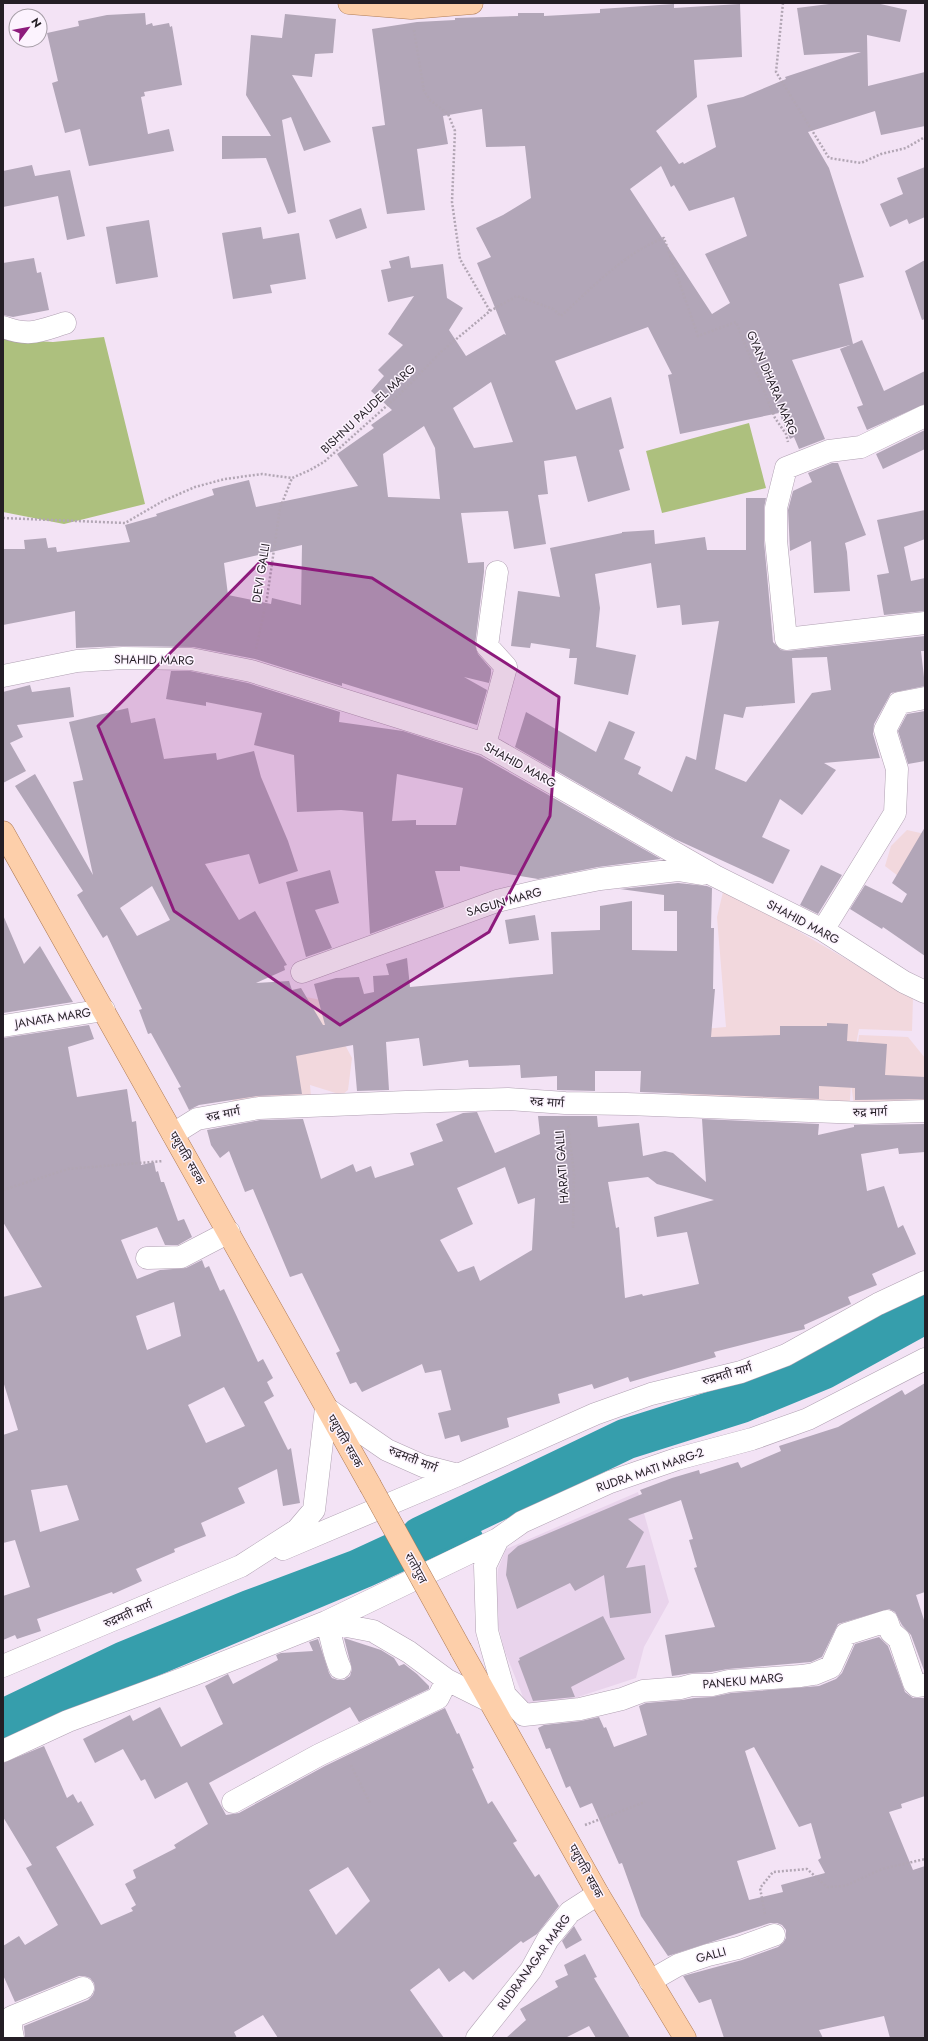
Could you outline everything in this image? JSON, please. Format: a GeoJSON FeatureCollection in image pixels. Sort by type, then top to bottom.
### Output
{"type":"FeatureCollection","features":[{"type":"Feature","properties":{"kind":"main road"},"geometry":{"type":"LineString","coordinates":[[349,3],[417,6],[472,3]]}},
{"type":"Feature","properties":{"kind":"main road","name":"पशुपति सडक"},"geometry":{"type":"LineString","coordinates":[[3,832],[370,1485]]}},
{"type":"Feature","properties":{"kind":"main road","name":"रातोपुल"},"geometry":{"type":"LineString","coordinates":[[370,1485],[461,1650],[498,1698]]}},
{"type":"Feature","properties":{"kind":"main road","name":"पशुपति सडक"},"geometry":{"type":"LineString","coordinates":[[498,1698],[565,1834],[598,1894],[685,2038]]}},
{"type":"Feature","properties":{"kind":"street"},"geometry":{"type":"LineString","coordinates":[[3,327],[19,333],[32,333],[65,323]]}},
{"type":"Feature","properties":{"kind":"street"},"geometry":{"type":"LineString","coordinates":[[925,416],[861,447],[829,451],[786,468],[776,508],[776,540],[786,639],[925,623]]}},
{"type":"Feature","properties":{"kind":"street"},"geometry":{"type":"LineString","coordinates":[[485,744],[506,667],[487,646],[497,572]]}},
{"type":"Feature","properties":{"kind":"street","name":"SHAHID MARG"},"geometry":{"type":"LineString","coordinates":[[3,676],[78,661],[122,658],[191,659],[251,671],[485,744],[715,876],[823,930],[904,982],[925,992]]}},
{"type":"Feature","properties":{"kind":"street"},"geometry":{"type":"LineString","coordinates":[[823,930],[895,813],[896,769],[885,730],[899,703],[925,698]]}},
{"type":"Feature","properties":{"kind":"street","name":"SAGUN MARG"},"geometry":{"type":"LineString","coordinates":[[302,972],[497,901],[538,891],[600,879],[678,870],[715,876]]}},
{"type":"Feature","properties":{"kind":"street","name":"JANATA MARG"},"geometry":{"type":"LineString","coordinates":[[3,1026],[104,1010]]}},
{"type":"Feature","properties":{"kind":"street","name":"रुद्र मार्ग"},"geometry":{"type":"LineString","coordinates":[[173,1134],[197,1119],[259,1108],[508,1099],[565,1103],[864,1113],[925,1111]]}},
{"type":"Feature","properties":{"kind":"street"},"geometry":{"type":"LineString","coordinates":[[147,1258],[181,1257],[229,1232]]}},
{"type":"Feature","properties":{"kind":"street","name":"रुद्रमती मार्ग"},"geometry":{"type":"LineString","coordinates":[[3,1666],[241,1566],[297,1530],[314,1510],[326,1408],[387,1450],[423,1466],[458,1475],[595,1414],[651,1394],[741,1372],[786,1355],[878,1304],[925,1282]]}},
{"type":"Feature","properties":{"kind":"street","name":"RUDRA MATI MARG-2"},"geometry":{"type":"LineString","coordinates":[[498,1698],[487,1631],[485,1566],[498,1539],[522,1522],[610,1482],[677,1459],[752,1439],[808,1419],[925,1359]]}},
{"type":"Feature","properties":{"kind":"street"},"geometry":{"type":"LineString","coordinates":[[241,1566],[325,1533],[458,1475]]}},
{"type":"Feature","properties":{"kind":"street"},"geometry":{"type":"LineString","coordinates":[[3,1751],[79,1716],[190,1676],[326,1622],[498,1539]]}},
{"type":"Feature","properties":{"kind":"street","name":"PANEKU MARG"},"geometry":{"type":"LineString","coordinates":[[498,1698],[524,1715],[546,1714],[622,1699],[643,1691],[681,1688],[692,1684],[712,1685],[729,1681],[814,1674],[831,1667],[846,1634],[887,1621],[891,1632],[899,1639],[914,1683],[917,1686],[925,1685]]}},
{"type":"Feature","properties":{"kind":"street"},"geometry":{"type":"LineString","coordinates":[[326,1622],[332,1639],[334,1653],[340,1668]]}},
{"type":"Feature","properties":{"kind":"street"},"geometry":{"type":"LineString","coordinates":[[326,1622],[373,1631],[409,1652],[447,1680],[498,1698]]}},
{"type":"Feature","properties":{"kind":"street"},"geometry":{"type":"LineString","coordinates":[[233,1802],[341,1745],[438,1698],[447,1680]]}},
{"type":"Feature","properties":{"kind":"street","name":"RUDRANAGAR MARG"},"geometry":{"type":"LineString","coordinates":[[477,2038],[531,1970],[548,1939],[570,1912],[598,1894]]}},
{"type":"Feature","properties":{"kind":"street","name":"GALLI"},"geometry":{"type":"LineString","coordinates":[[650,1981],[678,1965],[708,1954],[738,1948],[774,1934]]}},
{"type":"Feature","properties":{"kind":"street"},"geometry":{"type":"LineString","coordinates":[[13,2038],[11,2028],[12,2017],[83,1988]]}},
{"type":"Feature","properties":{"kind":"path"},"geometry":{"type":"LineString","coordinates":[[783,3],[776,72],[829,158],[861,163],[882,154],[906,148],[925,137]]}},
{"type":"Feature","properties":{"kind":"path"},"geometry":{"type":"LineString","coordinates":[[417,6],[424,91],[430,100],[448,114],[456,131],[452,202],[460,259],[490,311]]}},
{"type":"Feature","properties":{"kind":"path","name":"GYAN DHARA MARG"},"geometry":{"type":"LineString","coordinates":[[517,296],[553,309],[561,316],[608,273],[650,244],[664,238],[698,336],[736,322],[774,418],[786,434],[789,446]]}},
{"type":"Feature","properties":{"kind":"path","name":"BISHNU PAUDEL MARG"},"geometry":{"type":"LineString","coordinates":[[292,478],[324,462],[401,393],[442,351],[490,311],[517,296]]}},
{"type":"Feature","properties":{"kind":"path"},"geometry":{"type":"LineString","coordinates":[[3,518],[125,523],[163,501],[203,485],[225,479],[262,474],[292,478]]}},
{"type":"Feature","properties":{"kind":"path","name":"DEVI GALLI"},"geometry":{"type":"LineString","coordinates":[[251,671],[267,598],[280,508],[292,478]]}},
{"type":"Feature","properties":{"kind":"path","name":"HARATI GALLI"},"geometry":{"type":"LineString","coordinates":[[565,1103],[574,1173],[573,1230]]}},
{"type":"Feature","properties":{"kind":"path"},"geometry":{"type":"LineString","coordinates":[[3,1190],[68,1169],[148,1161],[189,1162]]}},
{"type":"Feature","properties":{"kind":"path"},"geometry":{"type":"LineString","coordinates":[[341,1745],[370,1803]]}},
{"type":"Feature","properties":{"kind":"path"},"geometry":{"type":"LineString","coordinates":[[565,1834],[645,1802]]}},
{"type":"Feature","properties":{"kind":"path"},"geometry":{"type":"LineString","coordinates":[[774,1934],[763,1909],[760,1888],[773,1872],[807,1869],[827,1887],[845,1886],[882,1869],[925,1859]]}},
{"type":"Feature","properties":{"kind":"highlighted area"},"geometry":{"type":"Polygon","coordinates":[[[260,562],[372,578],[559,697],[550,816],[489,932],[340,1025],[174,911],[98,726],[260,562]]]}},
{"type":"Feature","properties":{"kind":"shaded area"},"geometry":{"type":"Polygon","coordinates":[[[907,830],[925,834],[915,889],[885,866],[891,846],[907,830]]]}},
{"type":"Feature","properties":{"kind":"shaded area"},"geometry":{"type":"Polygon","coordinates":[[[724,888],[913,998],[912,1031],[859,1029],[851,1070],[854,1072],[859,1035],[908,1037],[925,1058],[925,1113],[854,1105],[851,1084],[849,1114],[681,1111],[679,1031],[726,1027],[717,917],[724,888]]]}},
{"type":"Feature","properties":{"kind":"shaded area"},"geometry":{"type":"Polygon","coordinates":[[[306,997],[321,1000],[352,1058],[348,1090],[342,1095],[310,1085],[311,1096],[233,1104],[225,1065],[306,997]]]}},
{"type":"Feature","properties":{"kind":"shaded area"},"geometry":{"type":"Polygon","coordinates":[[[638,1492],[669,1602],[644,1647],[636,1678],[532,1712],[523,1697],[504,1649],[497,1620],[496,1596],[498,1569],[506,1549],[638,1492]]]}},
{"type":"Feature","properties":{"kind":"green space"},"geometry":{"type":"Polygon","coordinates":[[[104,337],[145,504],[64,524],[3,512],[3,339],[53,342],[104,337]]]}},
{"type":"Feature","properties":{"kind":"green space"},"geometry":{"type":"Polygon","coordinates":[[[749,423],[766,488],[662,513],[646,451],[749,423]]]}},
{"type":"Feature","properties":{"kind":"water"},"geometry":{"type":"Polygon","coordinates":[[[465,1498],[483,1535],[372,1586],[3,1741],[3,1697],[116,1643],[243,1591],[350,1551],[465,1498]]]}},
{"type":"Feature","properties":{"kind":"building"},"geometry":{"type":"Polygon","coordinates":[[[837,3],[876,3],[907,10],[900,42],[867,35],[868,86],[925,72],[925,126],[881,135],[875,111],[808,132],[829,168],[864,277],[839,284],[853,344],[862,340],[884,391],[925,371],[925,404],[867,430],[857,407],[863,405],[840,349],[850,345],[792,360],[825,439],[799,449],[794,437],[790,439],[779,413],[680,434],[668,375],[672,374],[648,327],[555,361],[576,410],[611,397],[624,448],[619,450],[630,490],[588,502],[576,456],[544,461],[548,494],[538,495],[546,544],[514,549],[508,511],[461,513],[468,563],[484,562],[475,645],[478,654],[491,669],[491,674],[489,683],[464,677],[487,690],[477,725],[342,683],[342,686],[255,659],[193,647],[123,646],[76,648],[75,611],[3,625],[3,549],[25,549],[24,540],[46,538],[48,548],[56,547],[57,552],[130,542],[125,525],[157,516],[156,514],[214,495],[212,489],[249,480],[256,507],[358,486],[337,454],[374,428],[371,425],[392,410],[371,391],[384,376],[378,370],[403,345],[388,334],[414,296],[388,302],[381,270],[391,268],[389,261],[409,256],[411,268],[443,264],[447,298],[463,308],[449,330],[466,356],[504,334],[506,335],[477,263],[491,257],[476,228],[503,215],[531,198],[525,146],[486,147],[482,109],[443,116],[448,144],[417,149],[425,210],[387,214],[372,127],[385,125],[372,29],[417,22],[455,20],[455,18],[518,16],[518,13],[544,13],[544,16],[600,13],[600,9],[674,4],[674,8],[740,4],[742,57],[694,60],[697,97],[656,131],[679,164],[683,162],[684,164],[716,147],[707,105],[743,97],[786,79],[785,77],[861,52],[804,55],[797,8],[837,3]],[[661,166],[630,189],[712,314],[730,303],[705,254],[747,236],[734,197],[689,211],[674,185],[671,187],[661,166]],[[491,382],[453,408],[474,448],[513,442],[491,382]],[[424,426],[383,454],[388,497],[440,499],[435,448],[424,426]],[[302,545],[224,563],[228,595],[271,604],[272,598],[301,605],[302,545]]]}},
{"type":"Feature","properties":{"kind":"building"},"geometry":{"type":"Polygon","coordinates":[[[145,13],[146,25],[152,23],[153,26],[169,23],[170,27],[172,26],[182,85],[144,92],[145,96],[141,97],[148,134],[169,129],[174,151],[89,166],[80,129],[65,133],[52,83],[58,81],[48,33],[79,26],[78,21],[107,15],[145,13]]]}},
{"type":"Feature","properties":{"kind":"building"},"geometry":{"type":"Polygon","coordinates":[[[285,14],[336,19],[333,53],[315,54],[312,77],[292,75],[331,142],[304,151],[291,117],[282,120],[296,212],[288,214],[266,158],[222,159],[222,136],[271,136],[246,95],[251,35],[282,38],[285,14]]]}},
{"type":"Feature","properties":{"kind":"building"},"geometry":{"type":"Polygon","coordinates":[[[32,165],[35,176],[70,170],[85,236],[67,240],[58,196],[3,207],[3,171],[32,165]]]}},
{"type":"Feature","properties":{"kind":"building"},"geometry":{"type":"Polygon","coordinates":[[[925,167],[925,217],[909,224],[907,219],[890,227],[880,204],[903,194],[897,178],[925,167]]]}},
{"type":"Feature","properties":{"kind":"building"},"geometry":{"type":"Polygon","coordinates":[[[361,208],[367,228],[336,239],[329,220],[361,208]]]}},
{"type":"Feature","properties":{"kind":"building"},"geometry":{"type":"Polygon","coordinates":[[[149,220],[158,277],[116,284],[106,227],[149,220]]]}},
{"type":"Feature","properties":{"kind":"building"},"geometry":{"type":"Polygon","coordinates":[[[261,227],[263,239],[299,233],[306,279],[270,285],[272,293],[233,299],[222,233],[261,227]]]}},
{"type":"Feature","properties":{"kind":"building"},"geometry":{"type":"Polygon","coordinates":[[[34,258],[37,273],[41,272],[49,310],[13,317],[3,315],[3,263],[34,258]]]}},
{"type":"Feature","properties":{"kind":"building"},"geometry":{"type":"Polygon","coordinates":[[[925,260],[925,319],[922,320],[905,271],[925,260]]]}},
{"type":"Feature","properties":{"kind":"building"},"geometry":{"type":"Polygon","coordinates":[[[925,430],[925,449],[883,469],[876,454],[925,430]]]}},
{"type":"Feature","properties":{"kind":"building"},"geometry":{"type":"Polygon","coordinates":[[[832,463],[838,463],[866,535],[845,543],[850,591],[814,593],[811,541],[790,551],[788,510],[793,491],[812,482],[808,473],[832,463]]]}},
{"type":"Feature","properties":{"kind":"building"},"geometry":{"type":"Polygon","coordinates":[[[746,498],[766,498],[764,508],[764,541],[773,642],[781,650],[787,651],[925,636],[925,651],[921,651],[925,686],[891,693],[874,724],[873,734],[880,758],[824,763],[836,770],[802,815],[780,799],[762,837],[790,850],[773,884],[675,839],[515,747],[526,712],[596,752],[609,721],[635,732],[624,759],[641,767],[638,774],[672,792],[686,756],[696,760],[719,621],[682,625],[680,605],[657,608],[651,563],[595,574],[600,608],[596,647],[636,655],[628,695],[574,684],[577,658],[569,658],[570,649],[531,643],[530,648],[511,646],[518,591],[560,597],[550,548],[622,532],[654,530],[655,544],[705,537],[707,550],[746,550],[746,498]],[[827,657],[792,658],[795,703],[746,707],[743,718],[724,714],[715,769],[746,782],[812,693],[831,690],[827,657]]]}},
{"type":"Feature","properties":{"kind":"building"},"geometry":{"type":"Polygon","coordinates":[[[925,510],[925,539],[904,547],[911,581],[925,578],[925,611],[884,615],[877,575],[889,573],[877,520],[925,510]]]}},
{"type":"Feature","properties":{"kind":"building"},"geometry":{"type":"Polygon","coordinates":[[[171,671],[190,671],[248,683],[340,712],[339,722],[403,731],[480,756],[661,859],[598,867],[538,879],[460,866],[460,871],[435,871],[444,907],[370,934],[363,812],[341,810],[297,812],[294,755],[254,745],[262,713],[206,702],[206,706],[166,699],[171,671]],[[397,774],[392,821],[416,820],[416,825],[456,825],[463,788],[397,774]]]}},
{"type":"Feature","properties":{"kind":"building"},"geometry":{"type":"Polygon","coordinates":[[[30,685],[32,692],[70,687],[74,717],[17,725],[23,737],[10,743],[26,771],[3,783],[3,692],[30,685]]]}},
{"type":"Feature","properties":{"kind":"building"},"geometry":{"type":"Polygon","coordinates":[[[128,708],[131,723],[155,718],[164,759],[216,753],[217,760],[254,751],[261,777],[288,841],[298,871],[259,884],[249,854],[205,864],[239,920],[255,911],[287,965],[284,966],[285,970],[256,983],[289,981],[292,990],[301,988],[323,1025],[325,1025],[314,984],[336,978],[359,977],[364,994],[374,992],[373,976],[389,975],[386,964],[407,958],[410,987],[553,974],[551,932],[600,930],[600,906],[632,901],[632,950],[677,951],[677,911],[664,911],[664,895],[620,889],[678,883],[707,886],[712,888],[711,928],[714,928],[713,989],[715,989],[711,1037],[780,1035],[780,1026],[827,1026],[827,1023],[848,1024],[847,1041],[887,1044],[885,1075],[925,1077],[925,1099],[855,1100],[855,1088],[819,1086],[819,1099],[640,1092],[641,1071],[595,1071],[595,1091],[557,1090],[557,1076],[521,1078],[520,1065],[469,1067],[468,1060],[423,1066],[419,1038],[386,1042],[389,1090],[357,1091],[353,1045],[296,1056],[302,1094],[257,1096],[199,1105],[189,1110],[178,1088],[181,1087],[151,1033],[148,1034],[139,1010],[142,1009],[107,935],[103,938],[77,895],[83,891],[15,786],[35,774],[93,875],[73,782],[83,780],[69,722],[128,708]],[[152,886],[120,908],[137,936],[170,920],[152,886]]]}},
{"type":"Feature","properties":{"kind":"building"},"geometry":{"type":"Polygon","coordinates":[[[925,711],[925,761],[908,764],[898,731],[907,714],[925,711]]]}},
{"type":"Feature","properties":{"kind":"building"},"geometry":{"type":"Polygon","coordinates":[[[925,827],[925,956],[883,927],[882,929],[850,909],[865,885],[902,903],[907,894],[892,883],[925,827]]]}},
{"type":"Feature","properties":{"kind":"building"},"geometry":{"type":"Polygon","coordinates":[[[821,865],[842,875],[818,914],[800,905],[821,865]]]}},
{"type":"Feature","properties":{"kind":"building"},"geometry":{"type":"Polygon","coordinates":[[[330,870],[339,903],[315,910],[332,948],[306,957],[286,882],[330,870]]]}},
{"type":"Feature","properties":{"kind":"building"},"geometry":{"type":"Polygon","coordinates":[[[3,915],[24,964],[40,946],[73,1002],[3,1013],[3,915]]]}},
{"type":"Feature","properties":{"kind":"building"},"geometry":{"type":"Polygon","coordinates":[[[535,915],[539,940],[509,944],[505,920],[535,915]]]}},
{"type":"Feature","properties":{"kind":"building"},"geometry":{"type":"Polygon","coordinates":[[[89,1025],[94,1039],[68,1047],[77,1097],[127,1089],[132,1122],[136,1121],[141,1165],[154,1162],[156,1172],[158,1171],[161,1182],[164,1182],[178,1221],[184,1219],[192,1237],[178,1245],[165,1245],[157,1227],[121,1240],[137,1279],[160,1270],[186,1268],[202,1260],[205,1268],[209,1266],[220,1291],[224,1289],[258,1362],[263,1359],[273,1378],[267,1382],[274,1396],[264,1402],[288,1450],[291,1448],[300,1503],[283,1506],[277,1469],[238,1488],[245,1503],[201,1523],[206,1536],[174,1549],[175,1552],[136,1569],[142,1581],[113,1594],[112,1592],[37,1619],[41,1631],[17,1639],[15,1635],[3,1640],[3,1596],[30,1587],[15,1540],[3,1543],[3,1435],[18,1430],[3,1381],[3,1297],[42,1287],[3,1222],[3,1038],[89,1025]],[[174,1302],[136,1316],[147,1350],[181,1336],[174,1302]],[[224,1387],[188,1405],[206,1443],[245,1426],[224,1387]],[[67,1485],[31,1490],[40,1532],[79,1520],[67,1485]]]}},
{"type":"Feature","properties":{"kind":"building"},"geometry":{"type":"Polygon","coordinates":[[[477,1112],[495,1153],[540,1134],[538,1116],[597,1116],[598,1127],[639,1123],[643,1156],[665,1151],[673,1153],[706,1182],[702,1119],[819,1124],[818,1135],[854,1127],[854,1125],[925,1124],[925,1152],[899,1154],[898,1148],[861,1154],[867,1191],[884,1186],[898,1228],[903,1225],[916,1254],[872,1274],[877,1285],[848,1297],[851,1304],[804,1325],[805,1329],[714,1352],[716,1357],[630,1382],[628,1377],[594,1389],[592,1384],[558,1394],[560,1403],[507,1418],[509,1427],[461,1442],[459,1435],[445,1439],[438,1413],[451,1410],[441,1370],[425,1373],[422,1364],[362,1392],[356,1382],[350,1384],[336,1353],[340,1351],[302,1273],[290,1277],[253,1189],[245,1192],[229,1151],[220,1158],[211,1145],[207,1130],[260,1120],[303,1119],[321,1179],[353,1164],[356,1172],[371,1166],[375,1178],[414,1165],[410,1153],[443,1141],[436,1124],[463,1113],[477,1112]],[[505,1167],[457,1188],[473,1224],[440,1240],[458,1272],[474,1266],[480,1281],[532,1250],[535,1198],[518,1204],[505,1167]],[[648,1177],[608,1182],[616,1228],[619,1227],[625,1298],[642,1294],[643,1296],[699,1284],[687,1232],[657,1237],[654,1217],[714,1200],[657,1184],[648,1177]]]}},
{"type":"Feature","properties":{"kind":"building"},"geometry":{"type":"Polygon","coordinates":[[[925,1383],[925,1592],[916,1595],[925,1623],[925,1673],[911,1635],[902,1625],[895,1612],[889,1609],[838,1624],[822,1657],[811,1662],[728,1669],[672,1676],[665,1635],[715,1627],[694,1568],[697,1567],[689,1540],[693,1539],[681,1500],[628,1519],[644,1532],[626,1568],[645,1565],[651,1613],[610,1618],[604,1575],[575,1591],[570,1583],[517,1609],[506,1575],[508,1555],[518,1546],[642,1494],[640,1490],[672,1478],[699,1470],[700,1474],[738,1462],[741,1468],[781,1451],[779,1446],[838,1427],[902,1390],[905,1395],[925,1383]]]}},
{"type":"Feature","properties":{"kind":"building"},"geometry":{"type":"Polygon","coordinates":[[[603,1616],[625,1659],[571,1687],[575,1697],[533,1701],[518,1661],[520,1660],[519,1658],[603,1616]]]}},
{"type":"Feature","properties":{"kind":"building"},"geometry":{"type":"Polygon","coordinates":[[[879,1637],[888,1646],[905,1692],[913,1698],[925,1698],[925,1796],[901,1804],[902,1808],[889,1812],[913,1870],[925,1866],[925,2038],[890,2038],[884,2016],[819,2030],[823,2038],[724,2038],[711,1999],[699,2003],[683,1976],[742,1960],[778,1947],[786,1938],[786,1930],[782,1925],[770,1923],[668,1956],[641,1916],[622,1863],[619,1864],[592,1803],[580,1808],[570,1786],[566,1788],[550,1748],[546,1749],[538,1728],[544,1725],[581,1721],[599,1717],[604,1728],[606,1727],[614,1747],[647,1735],[639,1706],[646,1703],[712,1697],[731,1693],[819,1686],[836,1679],[842,1673],[855,1644],[879,1637]],[[754,1747],[745,1751],[776,1849],[737,1861],[749,1900],[783,1892],[781,1885],[825,1873],[818,1860],[821,1858],[811,1823],[799,1827],[754,1747]]]}},
{"type":"Feature","properties":{"kind":"building"},"geometry":{"type":"Polygon","coordinates":[[[344,1638],[381,1650],[394,1658],[399,1666],[404,1664],[417,1674],[429,1686],[429,1689],[359,1722],[350,1707],[209,1783],[226,1815],[239,1813],[325,1766],[445,1708],[457,1734],[459,1733],[474,1768],[472,1769],[488,1804],[492,1801],[517,1841],[513,1843],[535,1877],[539,1874],[559,1906],[537,1934],[523,1943],[521,1941],[473,1980],[464,1971],[449,1982],[439,1968],[410,1990],[444,2038],[278,2038],[263,2015],[234,2032],[237,2038],[25,2038],[24,2026],[88,2000],[93,1995],[95,1989],[94,1983],[90,1978],[79,1976],[15,2002],[3,1975],[3,1946],[19,1936],[25,1945],[58,1925],[26,1868],[32,1865],[3,1817],[3,1763],[44,1746],[67,1798],[73,1794],[78,1803],[81,1801],[94,1825],[56,1847],[101,1925],[133,1911],[131,1908],[136,1905],[125,1884],[136,1878],[133,1870],[176,1848],[174,1845],[208,1824],[187,1782],[155,1799],[145,1779],[141,1781],[123,1749],[95,1763],[83,1739],[130,1715],[133,1721],[160,1707],[181,1747],[223,1724],[205,1686],[228,1674],[233,1684],[278,1660],[276,1655],[281,1653],[313,1651],[309,1642],[318,1639],[332,1678],[344,1680],[350,1676],[352,1669],[344,1638]],[[348,1867],[309,1890],[336,1935],[370,1901],[348,1867]]]}},
{"type":"Feature","properties":{"kind":"building"},"geometry":{"type":"Polygon","coordinates":[[[574,1926],[582,1940],[566,1949],[562,1941],[574,1926]]]}},
{"type":"Feature","properties":{"kind":"building"},"geometry":{"type":"Polygon","coordinates":[[[585,1954],[597,1977],[594,1978],[630,2038],[596,2038],[589,2026],[565,2038],[506,2038],[526,2020],[520,2009],[558,1987],[555,1981],[568,1975],[564,1965],[585,1954]]]}},
{"type":"Feature","properties":{"kind":"waterway"},"geometry":{"type":"LineString","coordinates":[[421,1537],[626,1439],[740,1403],[823,1369],[925,1313]]}}]}
